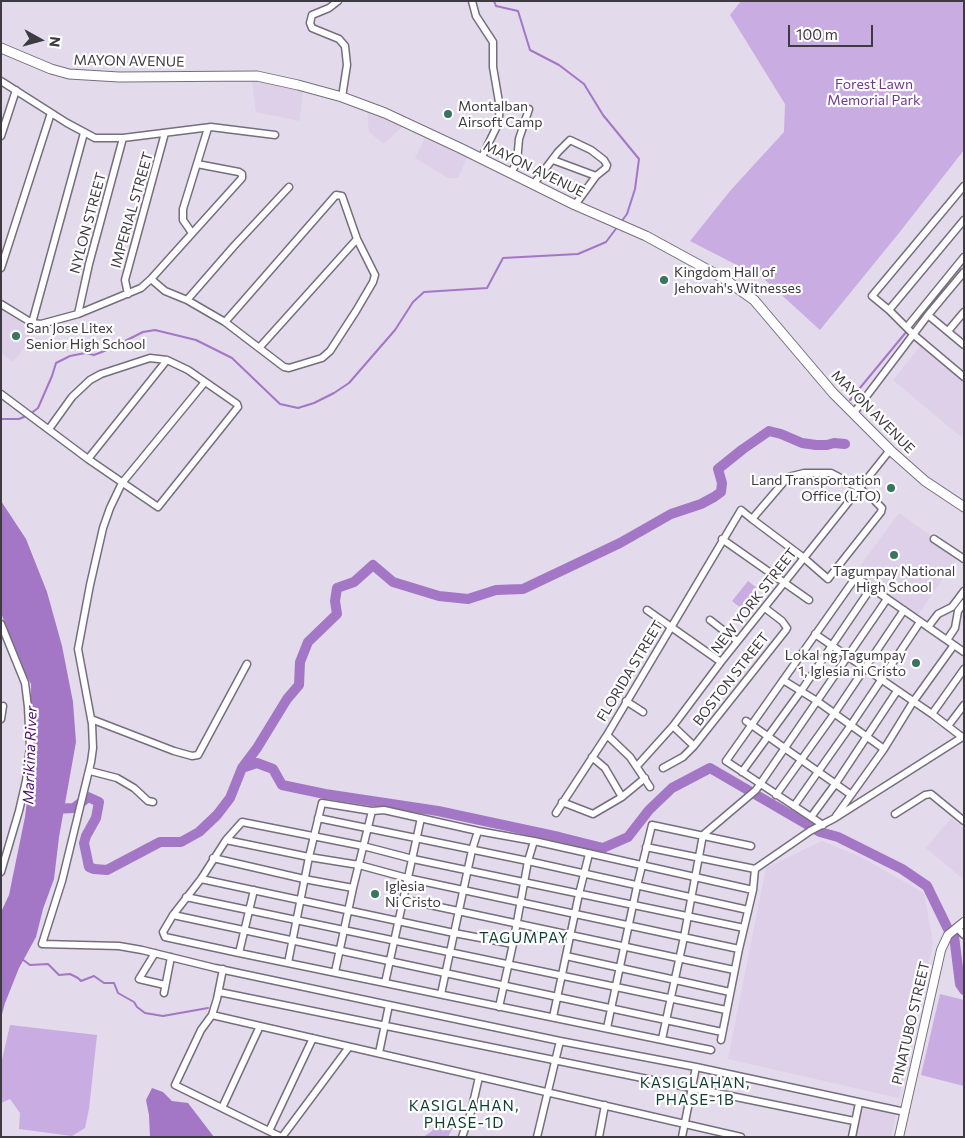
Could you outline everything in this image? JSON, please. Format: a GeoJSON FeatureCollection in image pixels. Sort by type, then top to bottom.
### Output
{"type":"FeatureCollection","features":[{"type":"Feature","properties":{"kind":"main road","name":"MAYON AVENUE"},"geometry":{"type":"LineString","coordinates":[[1,48],[51,69],[69,74],[119,77],[257,76],[298,85],[342,98],[385,114],[646,236],[723,278],[744,292],[758,304],[853,414],[925,481],[964,507]]}},
{"type":"Feature","properties":{"kind":"street"},"geometry":{"type":"LineString","coordinates":[[338,1],[329,8],[312,15],[310,21],[312,28],[338,39],[345,46],[346,64],[342,98]]}},
{"type":"Feature","properties":{"kind":"street"},"geometry":{"type":"LineString","coordinates":[[472,1],[476,16],[493,42],[493,67],[500,108],[498,124],[480,159]]}},
{"type":"Feature","properties":{"kind":"street"},"geometry":{"type":"LineString","coordinates":[[1,81],[95,138],[123,138],[211,127],[275,135]]}},
{"type":"Feature","properties":{"kind":"street"},"geometry":{"type":"LineString","coordinates":[[1,136],[16,90]]}},
{"type":"Feature","properties":{"kind":"street"},"geometry":{"type":"LineString","coordinates":[[511,173],[517,162],[518,146],[529,109]]}},
{"type":"Feature","properties":{"kind":"street"},"geometry":{"type":"LineString","coordinates":[[1,268],[51,113]]}},
{"type":"Feature","properties":{"kind":"street"},"geometry":{"type":"LineString","coordinates":[[192,233],[182,216],[208,128]]}},
{"type":"Feature","properties":{"kind":"street"},"geometry":{"type":"LineString","coordinates":[[32,323],[84,132]]}},
{"type":"Feature","properties":{"kind":"street","name":"IMPERIAL STREET"},"geometry":{"type":"LineString","coordinates":[[128,294],[127,272],[165,133]]}},
{"type":"Feature","properties":{"kind":"street","name":"NYLON STREET"},"geometry":{"type":"LineString","coordinates":[[78,314],[89,264],[123,138]]}},
{"type":"Feature","properties":{"kind":"street"},"geometry":{"type":"LineString","coordinates":[[534,185],[570,140],[591,150],[607,164],[606,168],[596,176],[575,204]]}},
{"type":"Feature","properties":{"kind":"street"},"geometry":{"type":"LineString","coordinates":[[553,160],[596,176]]}},
{"type":"Feature","properties":{"kind":"street"},"geometry":{"type":"LineString","coordinates":[[1,304],[32,323],[51,322],[78,314],[141,288],[243,177],[239,172],[197,164]]}},
{"type":"Feature","properties":{"kind":"street"},"geometry":{"type":"LineString","coordinates":[[964,186],[872,296],[964,377]]}},
{"type":"Feature","properties":{"kind":"street"},"geometry":{"type":"LineString","coordinates":[[188,300],[234,246],[289,187]]}},
{"type":"Feature","properties":{"kind":"street"},"geometry":{"type":"LineString","coordinates":[[151,279],[165,291],[188,300],[225,322],[287,368],[322,358],[330,351],[376,275],[357,239],[344,198],[336,195],[225,322]]}},
{"type":"Feature","properties":{"kind":"street"},"geometry":{"type":"LineString","coordinates":[[889,310],[964,220]]}},
{"type":"Feature","properties":{"kind":"street"},"geometry":{"type":"LineString","coordinates":[[259,348],[357,239]]}},
{"type":"Feature","properties":{"kind":"street"},"geometry":{"type":"LineString","coordinates":[[907,327],[964,257]]}},
{"type":"Feature","properties":{"kind":"street"},"geometry":{"type":"LineString","coordinates":[[853,414],[928,315],[964,272]]}},
{"type":"Feature","properties":{"kind":"street"},"geometry":{"type":"LineString","coordinates":[[948,331],[964,312]]}},
{"type":"Feature","properties":{"kind":"street"},"geometry":{"type":"LineString","coordinates":[[928,315],[964,345]]}},
{"type":"Feature","properties":{"kind":"street"},"geometry":{"type":"LineString","coordinates":[[1,394],[88,459],[157,506],[160,505],[238,409],[237,404],[188,370],[167,360],[150,358],[96,376],[72,397],[49,429]]}},
{"type":"Feature","properties":{"kind":"street"},"geometry":{"type":"LineString","coordinates":[[88,459],[167,360]]}},
{"type":"Feature","properties":{"kind":"street"},"geometry":{"type":"LineString","coordinates":[[206,382],[122,483],[103,528],[78,649],[92,720],[93,748],[90,771],[62,881],[42,944],[119,946],[156,953],[223,970],[560,1041],[696,1067],[904,1112]]}},
{"type":"Feature","properties":{"kind":"street","name":"NEW YORK STREET"},"geometry":{"type":"LineString","coordinates":[[637,766],[673,726],[737,641],[890,450]]}},
{"type":"Feature","properties":{"kind":"street"},"geometry":{"type":"LineString","coordinates":[[804,473],[832,473],[860,488],[881,506],[882,510],[828,579],[804,558],[752,519],[788,477],[804,473]]}},
{"type":"Feature","properties":{"kind":"street","name":"FLORIDA STREET"},"geometry":{"type":"LineString","coordinates":[[556,813],[607,736],[740,510],[752,519]]}},
{"type":"Feature","properties":{"kind":"street"},"geometry":{"type":"LineString","coordinates":[[722,539],[809,600]]}},
{"type":"Feature","properties":{"kind":"street"},"geometry":{"type":"LineString","coordinates":[[934,539],[964,560]]}},
{"type":"Feature","properties":{"kind":"street"},"geometry":{"type":"LineString","coordinates":[[820,826],[811,817],[776,795],[755,790],[742,772],[726,761],[748,723],[783,680],[856,577],[964,652]]}},
{"type":"Feature","properties":{"kind":"street"},"geometry":{"type":"LineString","coordinates":[[742,772],[801,691],[871,588]]}},
{"type":"Feature","properties":{"kind":"street"},"geometry":{"type":"LineString","coordinates":[[948,640],[956,626],[955,609],[964,591]]}},
{"type":"Feature","properties":{"kind":"street"},"geometry":{"type":"LineString","coordinates":[[662,1040],[680,958],[703,835],[755,790],[887,599]]}},
{"type":"Feature","properties":{"kind":"street"},"geometry":{"type":"LineString","coordinates":[[928,627],[938,614],[955,609],[964,603]]}},
{"type":"Feature","properties":{"kind":"street","name":"BOSTON STREET"},"geometry":{"type":"LineString","coordinates":[[663,768],[684,757],[694,746],[786,630],[787,628],[782,621],[765,608]]}},
{"type":"Feature","properties":{"kind":"street"},"geometry":{"type":"LineString","coordinates":[[647,610],[721,662]]}},
{"type":"Feature","properties":{"kind":"street"},"geometry":{"type":"LineString","coordinates":[[776,795],[834,714],[904,610]]}},
{"type":"Feature","properties":{"kind":"street"},"geometry":{"type":"LineString","coordinates":[[710,620],[737,641]]}},
{"type":"Feature","properties":{"kind":"street"},"geometry":{"type":"LineString","coordinates":[[794,806],[851,726],[920,622]]}},
{"type":"Feature","properties":{"kind":"street"},"geometry":{"type":"LineString","coordinates":[[1,624],[25,683],[30,747],[26,780],[19,811],[1,872]]}},
{"type":"Feature","properties":{"kind":"street"},"geometry":{"type":"LineString","coordinates":[[646,846],[755,869],[810,831],[835,818],[963,737],[815,634]]}},
{"type":"Feature","properties":{"kind":"street"},"geometry":{"type":"LineString","coordinates":[[835,818],[954,645]]}},
{"type":"Feature","properties":{"kind":"street"},"geometry":{"type":"LineString","coordinates":[[92,720],[174,751],[192,756],[198,755],[247,664]]}},
{"type":"Feature","properties":{"kind":"street"},"geometry":{"type":"LineString","coordinates":[[932,714],[964,669]]}},
{"type":"Feature","properties":{"kind":"street"},"geometry":{"type":"LineString","coordinates":[[783,680],[817,701],[884,749]]}},
{"type":"Feature","properties":{"kind":"street"},"geometry":{"type":"LineString","coordinates":[[811,817],[897,691]]}},
{"type":"Feature","properties":{"kind":"street"},"geometry":{"type":"LineString","coordinates":[[626,702],[644,712]]}},
{"type":"Feature","properties":{"kind":"street"},"geometry":{"type":"LineString","coordinates":[[948,726],[964,705]]}},
{"type":"Feature","properties":{"kind":"street"},"geometry":{"type":"LineString","coordinates":[[1,719],[3,706]]}},
{"type":"Feature","properties":{"kind":"street"},"geometry":{"type":"LineString","coordinates":[[748,723],[850,794]]}},
{"type":"Feature","properties":{"kind":"street","name":"BOSTON STREET"},"geometry":{"type":"LineString","coordinates":[[673,726],[694,746]]}},
{"type":"Feature","properties":{"kind":"street"},"geometry":{"type":"LineString","coordinates":[[607,736],[624,750],[646,778],[650,787]]}},
{"type":"Feature","properties":{"kind":"street"},"geometry":{"type":"LineString","coordinates":[[592,757],[605,768],[622,797]]}},
{"type":"Feature","properties":{"kind":"street"},"geometry":{"type":"LineString","coordinates":[[90,771],[116,778],[134,788],[148,801],[152,802]]}},
{"type":"Feature","properties":{"kind":"street"},"geometry":{"type":"LineString","coordinates":[[562,802],[593,814],[622,797],[646,778]]}},
{"type":"Feature","properties":{"kind":"street"},"geometry":{"type":"LineString","coordinates":[[895,814],[925,795],[931,794],[964,821]]}},
{"type":"Feature","properties":{"kind":"street"},"geometry":{"type":"LineString","coordinates":[[288,963],[302,900],[304,879],[322,803],[372,811],[384,810],[753,890]]}},
{"type":"Feature","properties":{"kind":"street"},"geometry":{"type":"LineString","coordinates":[[335,972],[372,811]]}},
{"type":"Feature","properties":{"kind":"street"},"geometry":{"type":"LineString","coordinates":[[318,818],[528,861],[748,910]]}},
{"type":"Feature","properties":{"kind":"street"},"geometry":{"type":"LineString","coordinates":[[385,983],[421,818]]}},
{"type":"Feature","properties":{"kind":"street"},"geometry":{"type":"LineString","coordinates":[[712,1050],[239,953],[164,936],[163,932],[172,915],[201,879],[226,840],[242,822],[364,846],[413,859],[744,928]]}},
{"type":"Feature","properties":{"kind":"street"},"geometry":{"type":"LineString","coordinates":[[608,1028],[624,946],[652,824],[751,846]]}},
{"type":"Feature","properties":{"kind":"street"},"geometry":{"type":"LineString","coordinates":[[441,994],[472,850],[478,831]]}},
{"type":"Feature","properties":{"kind":"street"},"geometry":{"type":"LineString","coordinates":[[226,840],[359,865],[407,878],[739,948]]}},
{"type":"Feature","properties":{"kind":"street"},"geometry":{"type":"LineString","coordinates":[[499,1007],[528,861],[534,841]]}},
{"type":"Feature","properties":{"kind":"street"},"geometry":{"type":"LineString","coordinates":[[553,1017],[589,854]]}},
{"type":"Feature","properties":{"kind":"street"},"geometry":{"type":"LineString","coordinates":[[213,858],[353,888]]}},
{"type":"Feature","properties":{"kind":"street"},"geometry":{"type":"LineString","coordinates":[[721,1040],[734,970],[753,890],[755,869]]}},
{"type":"Feature","properties":{"kind":"street"},"geometry":{"type":"LineString","coordinates":[[201,879],[513,944]]}},
{"type":"Feature","properties":{"kind":"street"},"geometry":{"type":"LineString","coordinates":[[239,953],[254,890]]}},
{"type":"Feature","properties":{"kind":"street"},"geometry":{"type":"LineString","coordinates":[[186,897],[726,1010]]}},
{"type":"Feature","properties":{"kind":"street"},"geometry":{"type":"LineString","coordinates":[[402,899],[734,970]]}},
{"type":"Feature","properties":{"kind":"street"},"geometry":{"type":"LineString","coordinates":[[172,915],[722,1032]]}},
{"type":"Feature","properties":{"kind":"street","name":"PINATUBO STREET"},"geometry":{"type":"LineString","coordinates":[[899,1137],[941,950],[945,939],[964,922]]}},
{"type":"Feature","properties":{"kind":"street"},"geometry":{"type":"LineString","coordinates":[[957,928],[964,935]]}},
{"type":"Feature","properties":{"kind":"street"},"geometry":{"type":"LineString","coordinates":[[156,953],[140,980],[165,986]]}},
{"type":"Feature","properties":{"kind":"street"},"geometry":{"type":"LineString","coordinates":[[566,956],[730,992]]}},
{"type":"Feature","properties":{"kind":"street"},"geometry":{"type":"LineString","coordinates":[[164,994],[171,957]]}},
{"type":"Feature","properties":{"kind":"street"},"geometry":{"type":"LineString","coordinates":[[223,970],[212,1015],[201,1030],[175,1085],[282,1137],[349,1046]]}},
{"type":"Feature","properties":{"kind":"street"},"geometry":{"type":"LineString","coordinates":[[219,992],[854,1121]]}},
{"type":"Feature","properties":{"kind":"street"},"geometry":{"type":"LineString","coordinates":[[379,1053],[389,1005]]}},
{"type":"Feature","properties":{"kind":"street"},"geometry":{"type":"LineString","coordinates":[[212,1015],[741,1137]]}},
{"type":"Feature","properties":{"kind":"street"},"geometry":{"type":"LineString","coordinates":[[222,1108],[260,1026]]}},
{"type":"Feature","properties":{"kind":"street"},"geometry":{"type":"LineString","coordinates":[[269,1131],[313,1038]]}},
{"type":"Feature","properties":{"kind":"street"},"geometry":{"type":"LineString","coordinates":[[537,1137],[560,1041]]}},
{"type":"Feature","properties":{"kind":"street"},"geometry":{"type":"LineString","coordinates":[[682,1137],[696,1067]]}},
{"type":"Feature","properties":{"kind":"street"},"geometry":{"type":"LineString","coordinates":[[462,1137],[471,1112],[479,1076]]}},
{"type":"Feature","properties":{"kind":"street"},"geometry":{"type":"LineString","coordinates":[[852,1137],[859,1102]]}},
{"type":"Feature","properties":{"kind":"street"},"geometry":{"type":"LineString","coordinates":[[599,1137],[604,1105]]}},
{"type":"Feature","properties":{"kind":"shaded area"},"geometry":{"type":"Polygon","coordinates":[[[252,80],[303,89],[300,121],[256,112],[252,80]]]}},
{"type":"Feature","properties":{"kind":"shaded area"},"geometry":{"type":"Polygon","coordinates":[[[367,110],[403,126],[384,144],[369,132],[367,110]]]}},
{"type":"Feature","properties":{"kind":"shaded area"},"geometry":{"type":"Polygon","coordinates":[[[426,135],[468,155],[458,178],[448,178],[415,158],[426,135]]]}},
{"type":"Feature","properties":{"kind":"shaded area","name":"San Jose Litex Senior High School"},"geometry":{"type":"Polygon","coordinates":[[[1,309],[34,331],[29,342],[13,362],[1,353],[1,309]]]}},
{"type":"Feature","properties":{"kind":"shaded area"},"geometry":{"type":"Polygon","coordinates":[[[921,345],[964,381],[964,433],[961,437],[893,380],[921,345]]]}},
{"type":"Feature","properties":{"kind":"shaded area"},"geometry":{"type":"Polygon","coordinates":[[[1,501],[26,539],[47,592],[62,646],[73,702],[76,742],[59,837],[54,879],[43,909],[36,937],[19,968],[1,1018],[1,912],[9,895],[25,817],[31,768],[31,684],[14,653],[1,612],[1,501]]]}},
{"type":"Feature","properties":{"kind":"shaded area"},"geometry":{"type":"Polygon","coordinates":[[[899,513],[933,537],[930,541],[957,558],[918,615],[857,570],[899,513]]]}},
{"type":"Feature","properties":{"kind":"shaded area"},"geometry":{"type":"Polygon","coordinates":[[[951,818],[964,829],[964,880],[926,848],[951,818]]]}},
{"type":"Feature","properties":{"kind":"shaded area"},"geometry":{"type":"Polygon","coordinates":[[[822,841],[859,856],[924,893],[933,943],[899,1098],[728,1059],[766,868],[822,841]]]}},
{"type":"Feature","properties":{"kind":"shaded area"},"geometry":{"type":"Polygon","coordinates":[[[152,1088],[163,1092],[172,1101],[188,1103],[214,1137],[150,1137],[146,1100],[152,1088]]]}},
{"type":"Feature","properties":{"kind":"shaded area"},"geometry":{"type":"Polygon","coordinates":[[[863,1107],[896,1114],[891,1137],[856,1137],[863,1107]]]}},
{"type":"Feature","properties":{"kind":"green space","name":"Forest Lawn Memorial Park"},"geometry":{"type":"Polygon","coordinates":[[[741,1],[964,1],[964,150],[820,330],[764,279],[690,241],[730,191],[784,132],[785,104],[730,15],[741,1]]]}},
{"type":"Feature","properties":{"kind":"green space"},"geometry":{"type":"Polygon","coordinates":[[[748,581],[757,588],[741,608],[732,601],[748,581]]]}},
{"type":"Feature","properties":{"kind":"green space"},"geometry":{"type":"Polygon","coordinates":[[[940,994],[964,1000],[964,1086],[921,1075],[940,994]]]}},
{"type":"Feature","properties":{"kind":"green space"},"geometry":{"type":"Polygon","coordinates":[[[10,1025],[97,1035],[89,1109],[85,1128],[72,1136],[19,1129],[20,1113],[10,1099],[1,1103],[1,1064],[10,1025]]]}},
{"type":"Feature","properties":{"kind":"green space"},"geometry":{"type":"Polygon","coordinates":[[[456,1121],[448,1137],[423,1137],[432,1131],[436,1124],[456,1121]]]}},
{"type":"Feature","properties":{"kind":"waterway"},"geometry":{"type":"LineString","coordinates":[[494,1],[496,6],[518,11],[530,50],[559,65],[584,84],[603,115],[639,159],[635,189],[627,214],[621,222]]}},
{"type":"Feature","properties":{"kind":"waterway"},"geometry":{"type":"LineString","coordinates":[[30,414],[38,408],[56,363],[70,356],[85,353],[94,355],[143,332],[155,330],[196,340],[232,358],[280,404],[298,408],[314,403],[349,383],[395,330],[413,302],[424,292],[487,288],[503,258],[578,254],[606,242],[618,226]]}},
{"type":"Feature","properties":{"kind":"waterway"},"geometry":{"type":"LineString","coordinates":[[850,400],[907,331]]}},
{"type":"Feature","properties":{"kind":"waterway"},"geometry":{"type":"LineString","coordinates":[[1,419],[19,419],[26,416]]}},
{"type":"Feature","properties":{"kind":"waterway"},"geometry":{"type":"LineString","coordinates":[[52,809],[74,808],[88,797],[99,802],[96,818],[84,843],[89,867],[94,869],[107,870],[160,842],[181,842],[199,832],[217,815],[230,798],[242,768],[257,748],[287,699],[299,685],[300,662],[308,642],[337,614],[335,601],[337,588],[354,582],[373,565],[393,582],[439,596],[468,599],[496,590],[523,589],[620,543],[671,514],[701,504],[714,497],[721,492],[722,483],[718,469],[769,431],[802,443],[816,445],[845,444]]}},
{"type":"Feature","properties":{"kind":"waterway"},"geometry":{"type":"LineString","coordinates":[[242,768],[257,763],[273,769],[282,785],[325,794],[438,811],[603,848],[628,837],[649,810],[672,788],[710,768],[820,832],[838,837],[902,869],[927,886],[948,929]]}},
{"type":"Feature","properties":{"kind":"waterway"},"geometry":{"type":"LineString","coordinates":[[954,936],[960,984],[964,990]]}},
{"type":"Feature","properties":{"kind":"waterway"},"geometry":{"type":"LineString","coordinates":[[22,959],[30,965],[48,964],[59,975],[70,974],[81,981],[94,976],[104,983],[114,983],[118,993],[134,1002],[145,1013],[163,1016],[208,1008]]}},
{"type":"Feature","properties":{"kind":"place","name":"Montalban Airsoft Camp"},"geometry":{"type":"Point","coordinates":[448,114]}},
{"type":"Feature","properties":{"kind":"place","name":"Kingdom Hall of Jehovah's Witnesses"},"geometry":{"type":"Point","coordinates":[664,280]}},
{"type":"Feature","properties":{"kind":"place","name":"San Jose Litex Senior High School"},"geometry":{"type":"Point","coordinates":[16,336]}},
{"type":"Feature","properties":{"kind":"place","name":"Land Transportation Office (LTO)"},"geometry":{"type":"Point","coordinates":[891,488]}},
{"type":"Feature","properties":{"kind":"place","name":"Tagumpay National High School"},"geometry":{"type":"Point","coordinates":[894,555]}},
{"type":"Feature","properties":{"kind":"place","name":"Lokal ng Tagumpay 1, Iglesia ni Cristo"},"geometry":{"type":"Point","coordinates":[916,663]}},
{"type":"Feature","properties":{"kind":"place","name":"Iglesia Ni Cristo"},"geometry":{"type":"Point","coordinates":[375,894]}},
{"type":"Feature","properties":{"kind":"district","name":"TAGUMPAY"},"geometry":{"type":"Point","coordinates":[524,938]}},
{"type":"Feature","properties":{"kind":"district","name":"KASIGLAHAN, PHASE-1B"},"geometry":{"type":"Point","coordinates":[695,1092]}},
{"type":"Feature","properties":{"kind":"district","name":"KASIGLAHAN, PHASE-1D"},"geometry":{"type":"Point","coordinates":[464,1114]}},
{"type":"Feature","properties":{"kind":"water label","name":"Marikina River"},"geometry":{"type":"Point","coordinates":[30,755]}}]}
